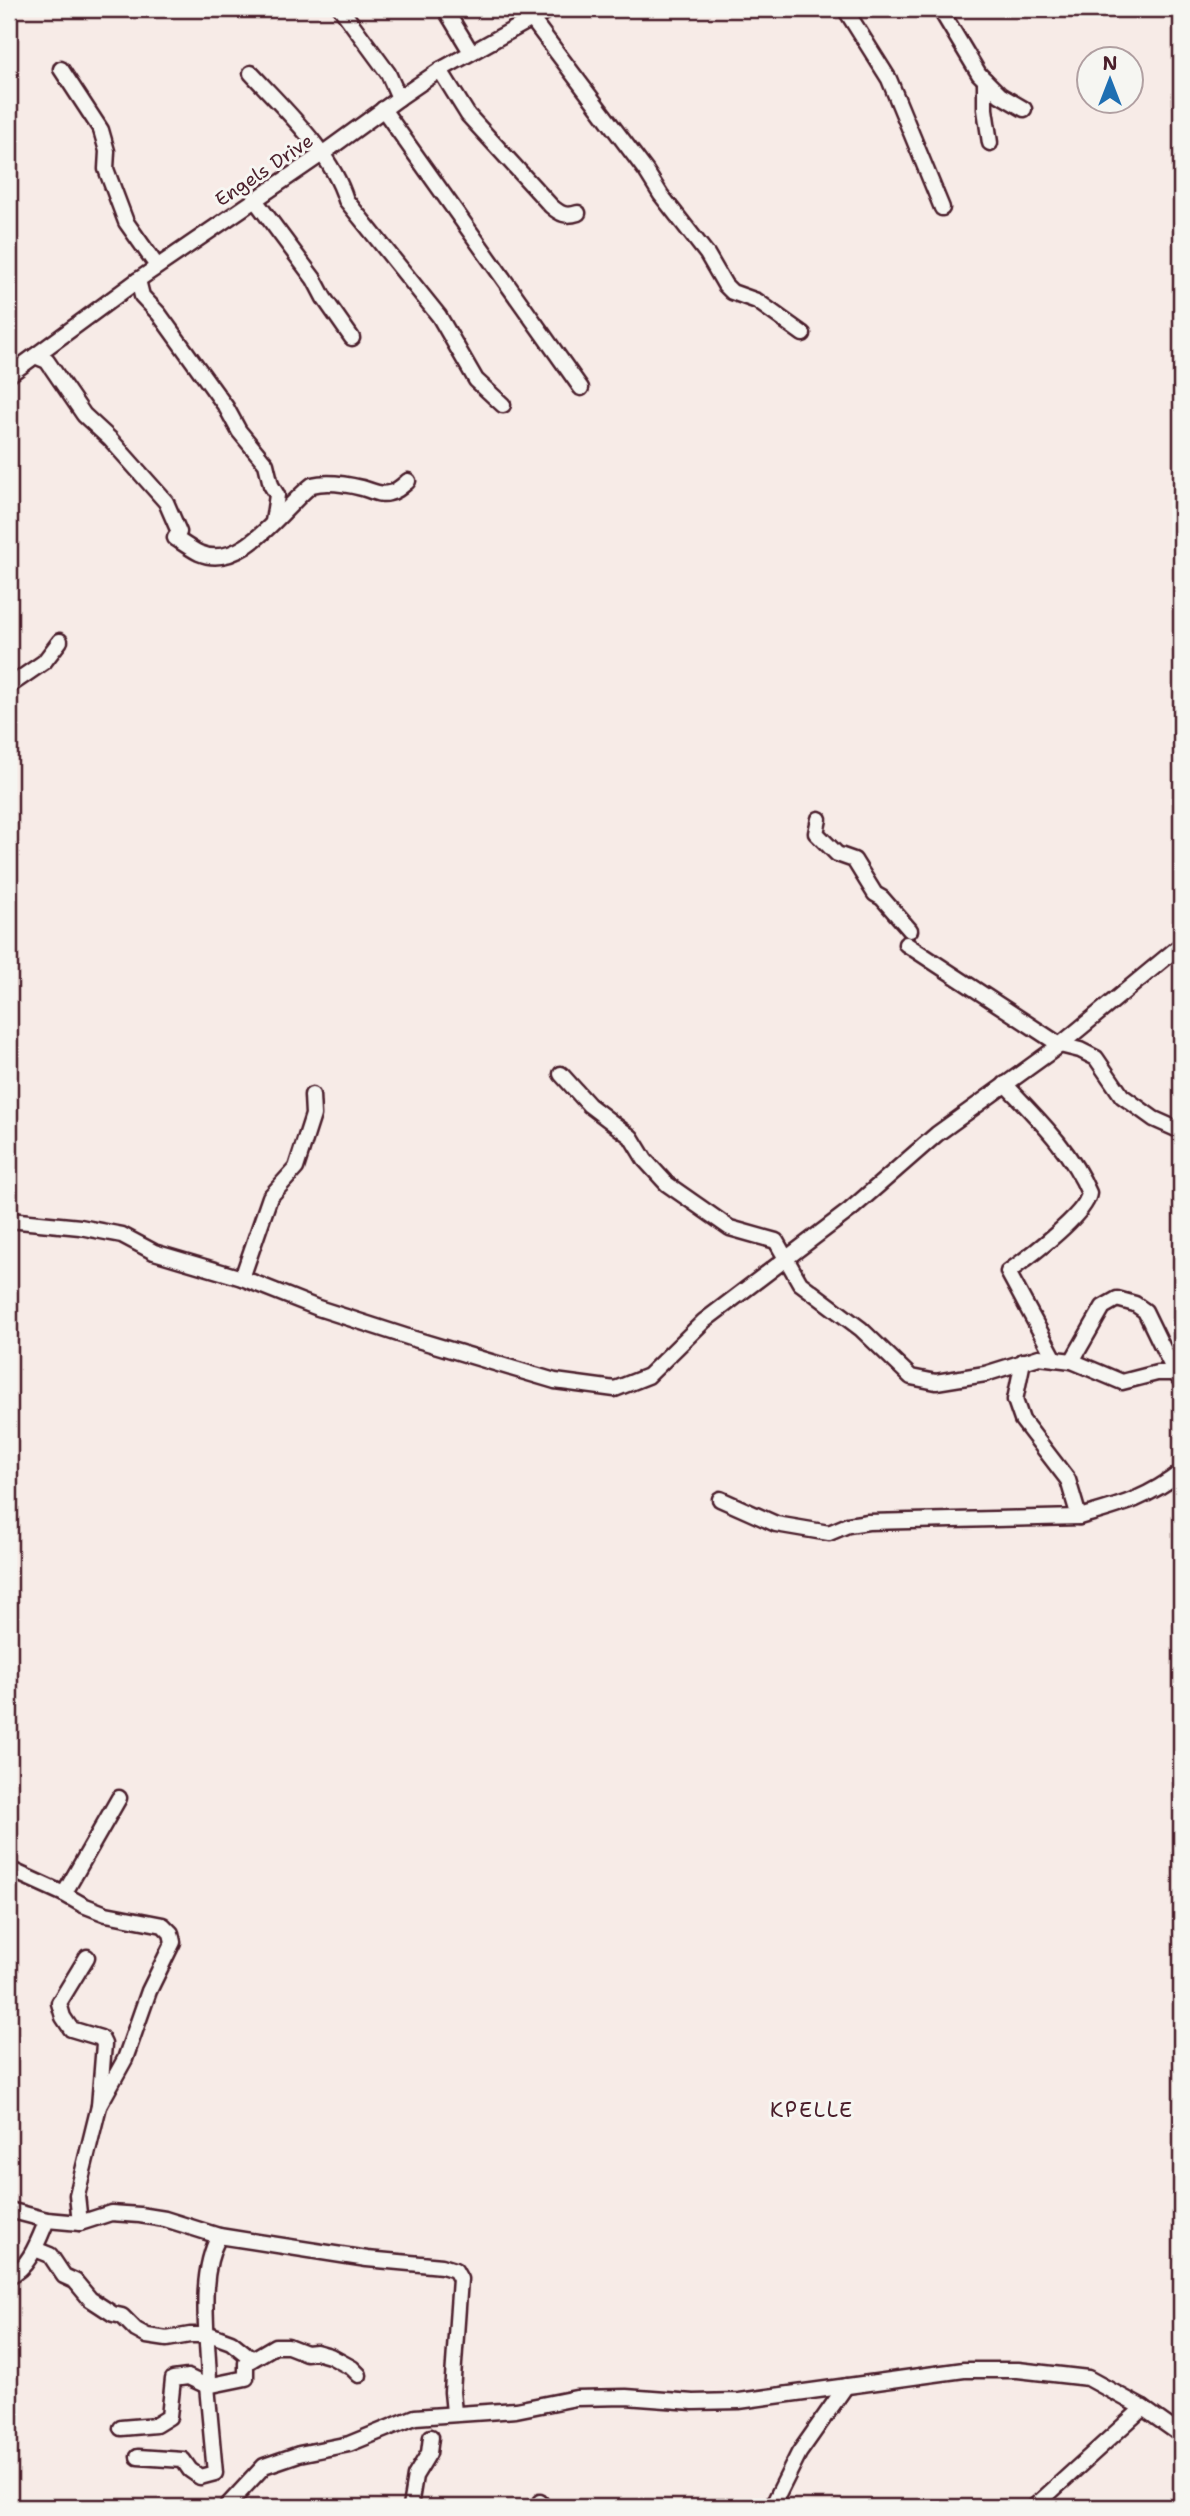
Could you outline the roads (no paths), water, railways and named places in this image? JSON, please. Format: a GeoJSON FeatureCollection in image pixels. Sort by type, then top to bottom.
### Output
{"type":"FeatureCollection","features":[{"type":"Feature","properties":{"kind":"street"},"geometry":{"type":"LineString","coordinates":[[341,9],[388,74],[399,98]]}},
{"type":"Feature","properties":{"kind":"street"},"geometry":{"type":"LineString","coordinates":[[444,9],[471,52]]}},
{"type":"Feature","properties":{"kind":"street","name":"Engels Drive"},"geometry":{"type":"LineString","coordinates":[[9,375],[138,280],[440,70],[550,9]]}},
{"type":"Feature","properties":{"kind":"street"},"geometry":{"type":"LineString","coordinates":[[845,9],[889,79],[942,208]]}},
{"type":"Feature","properties":{"kind":"street"},"geometry":{"type":"LineString","coordinates":[[940,9],[985,80],[1000,95],[1024,109]]}},
{"type":"Feature","properties":{"kind":"street"},"geometry":{"type":"LineString","coordinates":[[531,18],[646,170],[661,195],[707,254],[725,285],[732,292],[757,301],[803,334]]}},
{"type":"Feature","properties":{"kind":"street"},"geometry":{"type":"LineString","coordinates":[[61,69],[101,131],[107,151],[106,169],[126,222],[157,267]]}},
{"type":"Feature","properties":{"kind":"street"},"geometry":{"type":"LineString","coordinates":[[440,70],[468,115],[551,206],[560,214],[569,216],[578,213]]}},
{"type":"Feature","properties":{"kind":"street"},"geometry":{"type":"LineString","coordinates":[[251,72],[322,154],[341,183],[346,200],[439,316],[476,380],[503,404]]}},
{"type":"Feature","properties":{"kind":"street"},"geometry":{"type":"LineString","coordinates":[[985,80],[985,109],[990,143]]}},
{"type":"Feature","properties":{"kind":"street"},"geometry":{"type":"LineString","coordinates":[[383,109],[581,388]]}},
{"type":"Feature","properties":{"kind":"street"},"geometry":{"type":"LineString","coordinates":[[255,200],[314,279],[352,338]]}},
{"type":"Feature","properties":{"kind":"street"},"geometry":{"type":"LineString","coordinates":[[138,280],[142,296],[159,314],[226,408],[239,431],[266,464],[271,485],[277,495],[273,522]]}},
{"type":"Feature","properties":{"kind":"street"},"geometry":{"type":"LineString","coordinates":[[35,356],[47,361],[79,409],[110,439],[166,502],[179,531],[175,538],[200,553],[221,556],[260,537],[312,485],[332,483],[385,495],[408,481]]}},
{"type":"Feature","properties":{"kind":"street"},"geometry":{"type":"LineString","coordinates":[[9,686],[44,662],[60,641]]}},
{"type":"Feature","properties":{"kind":"street"},"geometry":{"type":"LineString","coordinates":[[819,819],[816,833],[822,841],[837,854],[854,860],[875,894],[882,898],[908,937],[1060,1045],[1096,1058],[1122,1096],[1154,1119],[1181,1131]]}},
{"type":"Feature","properties":{"kind":"street"},"geometry":{"type":"LineString","coordinates":[[9,1220],[80,1227],[122,1235],[154,1252],[243,1278],[318,1308],[437,1346],[555,1381],[615,1390],[648,1376],[704,1321],[850,1210],[937,1134],[1060,1045],[1181,945]]}},
{"type":"Feature","properties":{"kind":"street"},"geometry":{"type":"LineString","coordinates":[[561,1074],[589,1105],[631,1137],[645,1160],[667,1184],[730,1228],[776,1241],[800,1283],[861,1329],[911,1377],[936,1382],[985,1374],[1039,1357],[1072,1361],[1122,1382],[1157,1373],[1178,1377]]}},
{"type":"Feature","properties":{"kind":"street"},"geometry":{"type":"LineString","coordinates":[[1005,1084],[1051,1132],[1089,1193],[1085,1205],[1065,1225],[1041,1248],[1008,1272],[1055,1359]]}},
{"type":"Feature","properties":{"kind":"street"},"geometry":{"type":"LineString","coordinates":[[243,1278],[270,1197],[296,1168],[313,1115],[312,1095]]}},
{"type":"Feature","properties":{"kind":"street"},"geometry":{"type":"LineString","coordinates":[[1072,1361],[1103,1307],[1117,1299],[1135,1304],[1145,1311],[1178,1377]]}},
{"type":"Feature","properties":{"kind":"street"},"geometry":{"type":"LineString","coordinates":[[1023,1362],[1015,1400],[1022,1420],[1068,1480],[1079,1517]]}},
{"type":"Feature","properties":{"kind":"street"},"geometry":{"type":"LineString","coordinates":[[720,1499],[776,1524],[829,1534],[848,1525],[868,1522],[1079,1517],[1126,1504],[1165,1485],[1181,1472]]}},
{"type":"Feature","properties":{"kind":"street"},"geometry":{"type":"LineString","coordinates":[[64,1894],[119,1798]]}},
{"type":"Feature","properties":{"kind":"street"},"geometry":{"type":"LineString","coordinates":[[9,1869],[83,1905],[106,1914],[163,1925],[171,1933],[173,1942],[149,1991],[125,2059],[99,2106]]}},
{"type":"Feature","properties":{"kind":"street"},"geometry":{"type":"LineString","coordinates":[[80,2223],[77,2194],[99,2106],[104,2045],[101,2038],[71,2029],[63,2017],[59,2003],[87,1957]]}},
{"type":"Feature","properties":{"kind":"street"},"geometry":{"type":"LineString","coordinates":[[9,2210],[47,2220],[80,2223],[103,2215],[125,2213],[165,2219],[219,2236],[355,2257],[442,2266],[455,2270],[460,2278],[452,2392],[454,2412]]}},
{"type":"Feature","properties":{"kind":"street"},"geometry":{"type":"LineString","coordinates":[[9,2276],[16,2273],[35,2249],[47,2220]]}},
{"type":"Feature","properties":{"kind":"street"},"geometry":{"type":"LineString","coordinates":[[138,2457],[183,2460],[190,2470],[200,2477],[215,2473],[207,2386],[206,2283],[213,2246],[219,2236]]}},
{"type":"Feature","properties":{"kind":"street"},"geometry":{"type":"LineString","coordinates":[[35,2249],[50,2255],[64,2276],[75,2281],[90,2299],[113,2314],[122,2316],[136,2330],[147,2336],[167,2339],[208,2335],[231,2342],[252,2358]]}},
{"type":"Feature","properties":{"kind":"street"},"geometry":{"type":"LineString","coordinates":[[121,2428],[156,2425],[169,2417],[173,2379],[188,2377],[207,2386],[246,2378],[246,2363],[275,2346],[288,2346],[306,2353],[316,2352],[352,2368],[359,2375]]}},
{"type":"Feature","properties":{"kind":"street"},"geometry":{"type":"LineString","coordinates":[[226,2507],[264,2466],[299,2454],[349,2444],[415,2417],[454,2412],[516,2410],[576,2398],[739,2401],[964,2370],[1018,2370],[1088,2378],[1143,2408],[1181,2435]]}},
{"type":"Feature","properties":{"kind":"street"},"geometry":{"type":"LineString","coordinates":[[772,2507],[799,2453],[846,2386]]}},
{"type":"Feature","properties":{"kind":"street"},"geometry":{"type":"LineString","coordinates":[[1034,2507],[1143,2408]]}},
{"type":"Feature","properties":{"kind":"street"},"geometry":{"type":"LineString","coordinates":[[410,2507],[415,2476],[429,2453],[430,2437]]}},
{"type":"Feature","properties":{"kind":"district","name":"KPELLE"},"geometry":{"type":"Point","coordinates":[812,2110]}}]}
